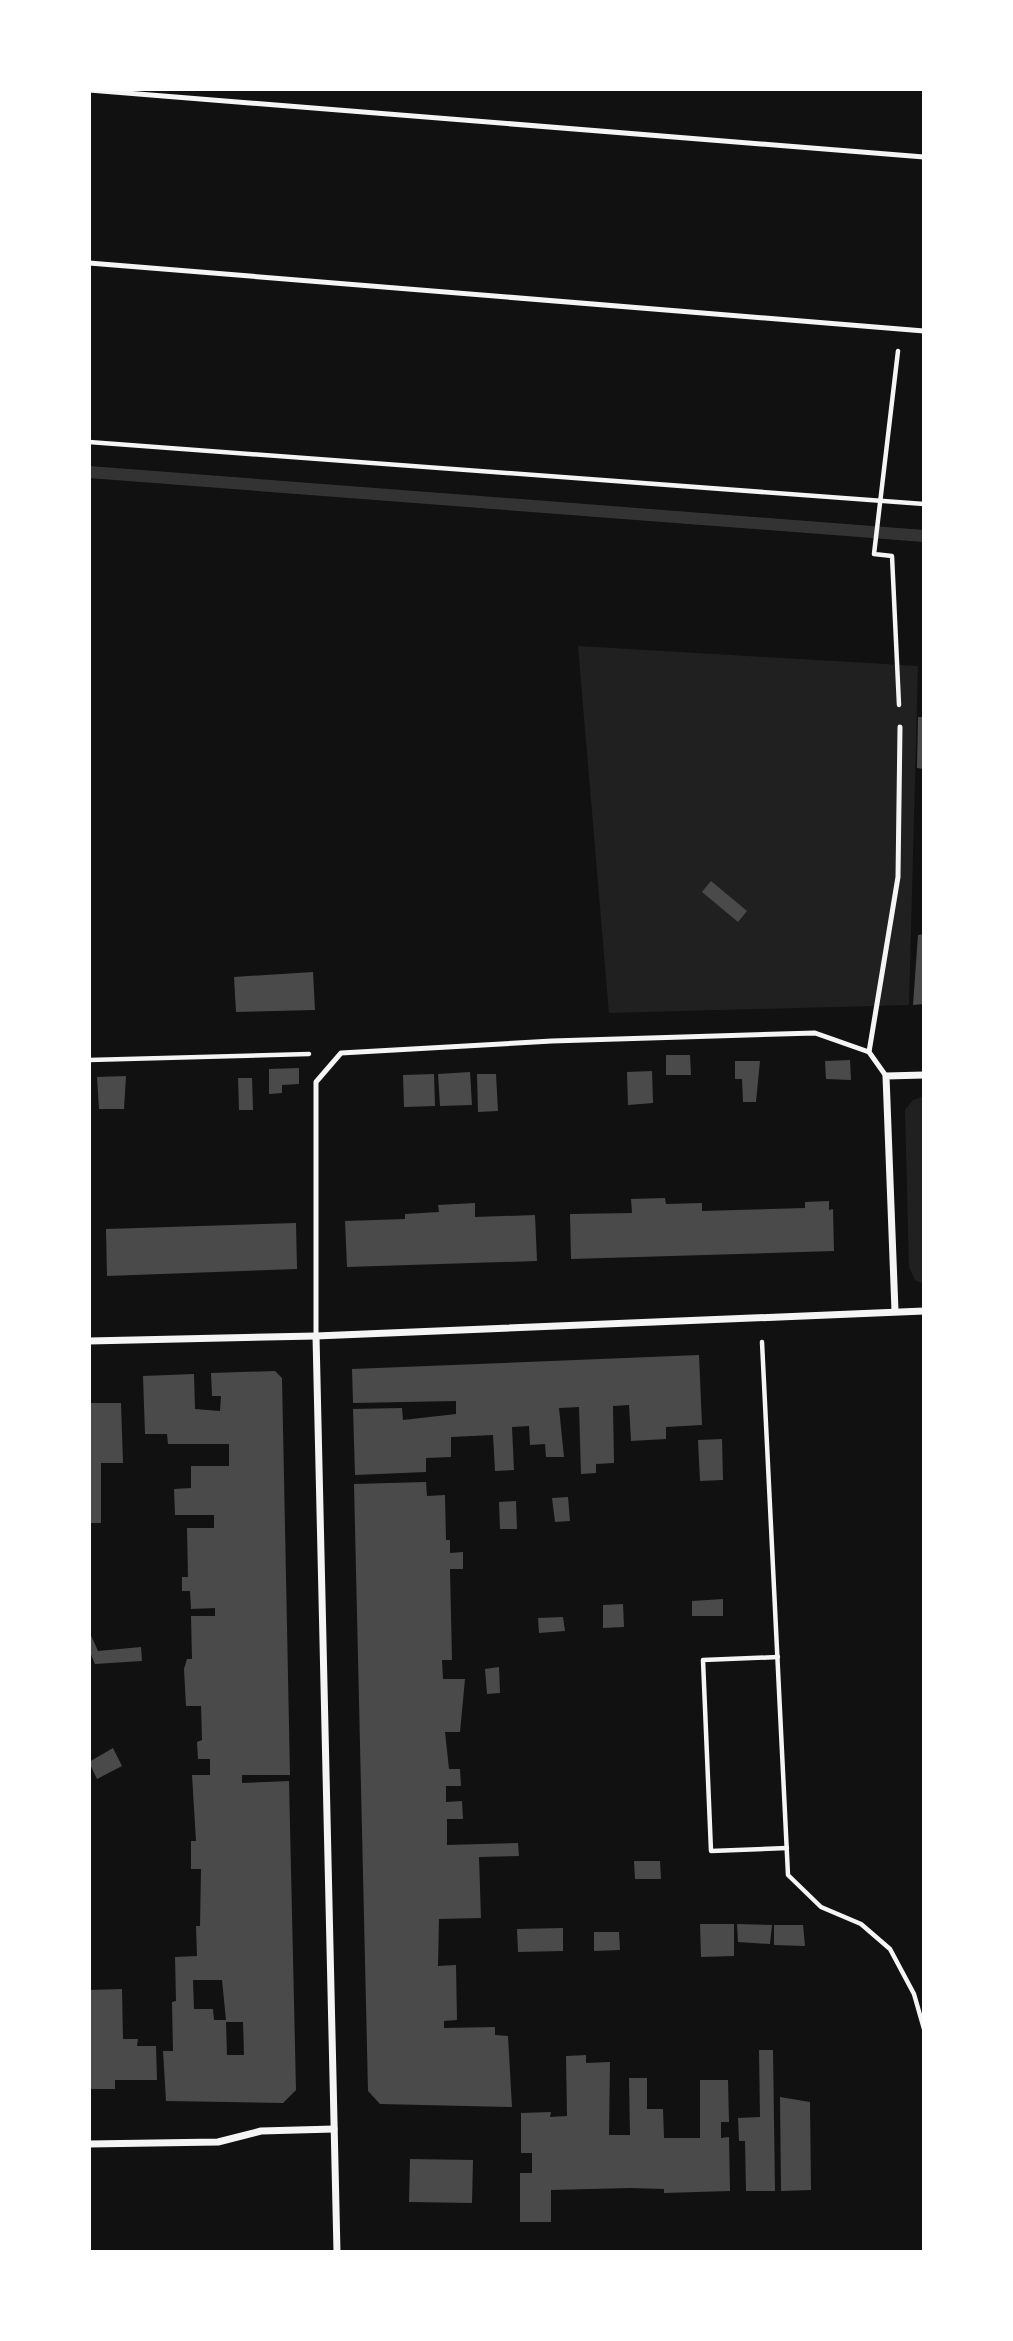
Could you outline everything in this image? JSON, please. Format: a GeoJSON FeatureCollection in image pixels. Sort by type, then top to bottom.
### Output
{"type":"FeatureCollection","features":[{"type":"Feature","properties":{"kind":"street"},"geometry":{"type":"LineString","coordinates":[[895,1311],[886,1076],[924,1075]]}},
{"type":"Feature","properties":{"kind":"street"},"geometry":{"type":"LineString","coordinates":[[89,1341],[316,1336],[924,1311]]}},
{"type":"Feature","properties":{"kind":"street"},"geometry":{"type":"LineString","coordinates":[[316,1336],[337,2252]]}},
{"type":"Feature","properties":{"kind":"street"},"geometry":{"type":"LineString","coordinates":[[89,2144],[218,2142],[261,2131],[334,2129]]}},
{"type":"Feature","properties":{"kind":"lane"},"geometry":{"type":"LineString","coordinates":[[89,90],[924,157]]}},
{"type":"Feature","properties":{"kind":"lane"},"geometry":{"type":"LineString","coordinates":[[89,263],[924,331]]}},
{"type":"Feature","properties":{"kind":"lane"},"geometry":{"type":"LineString","coordinates":[[869,1052],[898,877],[900,727]]}},
{"type":"Feature","properties":{"kind":"lane"},"geometry":{"type":"LineString","coordinates":[[316,1336],[316,1082],[341,1053],[552,1041],[815,1033],[869,1052],[886,1076]]}},
{"type":"Feature","properties":{"kind":"path"},"geometry":{"type":"LineString","coordinates":[[900,727],[892,556],[874,554],[901,329]]}},
{"type":"Feature","properties":{"kind":"path"},"geometry":{"type":"LineString","coordinates":[[89,442],[924,503]]}},
{"type":"Feature","properties":{"kind":"path"},"geometry":{"type":"LineString","coordinates":[[89,1060],[341,1053]]}},
{"type":"Feature","properties":{"kind":"path"},"geometry":{"type":"LineString","coordinates":[[761,1317],[788,1875],[821,1907],[861,1924],[890,1949],[914,1994],[924,2029]]}},
{"type":"Feature","properties":{"kind":"path"},"geometry":{"type":"LineString","coordinates":[[778,1657],[703,1660],[711,1851],[787,1848]]}},
{"type":"Feature","properties":{"kind":"shaded area"},"geometry":{"type":"Polygon","coordinates":[[[578,646],[918,666],[909,1005],[609,1013],[578,646]]]}},
{"type":"Feature","properties":{"kind":"shaded area"},"geometry":{"type":"Polygon","coordinates":[[[924,1096],[924,1284],[915,1280],[909,1267],[905,1110],[913,1100],[924,1096]]]}},
{"type":"Feature","properties":{"kind":"building"},"geometry":{"type":"Polygon","coordinates":[[[918,717],[924,717],[924,769],[917,768],[918,717]]]}},
{"type":"Feature","properties":{"kind":"building"},"geometry":{"type":"Polygon","coordinates":[[[711,881],[747,911],[738,922],[702,892],[711,881]]]}},
{"type":"Feature","properties":{"kind":"building"},"geometry":{"type":"Polygon","coordinates":[[[924,934],[924,1004],[913,1005],[918,935],[924,934]]]}},
{"type":"Feature","properties":{"kind":"building"},"geometry":{"type":"Polygon","coordinates":[[[313,972],[315,1010],[236,1012],[234,977],[313,972]]]}},
{"type":"Feature","properties":{"kind":"building"},"geometry":{"type":"Polygon","coordinates":[[[666,1055],[690,1055],[691,1075],[666,1075],[666,1055]]]}},
{"type":"Feature","properties":{"kind":"building"},"geometry":{"type":"Polygon","coordinates":[[[850,1060],[851,1080],[826,1079],[825,1061],[850,1060]]]}},
{"type":"Feature","properties":{"kind":"building"},"geometry":{"type":"Polygon","coordinates":[[[735,1061],[760,1061],[756,1102],[743,1102],[742,1079],[735,1079],[735,1061]]]}},
{"type":"Feature","properties":{"kind":"building"},"geometry":{"type":"Polygon","coordinates":[[[299,1068],[299,1084],[282,1085],[282,1093],[269,1094],[269,1069],[299,1068]]]}},
{"type":"Feature","properties":{"kind":"building"},"geometry":{"type":"Polygon","coordinates":[[[652,1071],[653,1103],[628,1105],[627,1072],[652,1071]]]}},
{"type":"Feature","properties":{"kind":"building"},"geometry":{"type":"Polygon","coordinates":[[[470,1072],[472,1105],[440,1106],[438,1074],[470,1072]]]}},
{"type":"Feature","properties":{"kind":"building"},"geometry":{"type":"Polygon","coordinates":[[[434,1074],[435,1106],[404,1107],[403,1075],[434,1074]]]}},
{"type":"Feature","properties":{"kind":"building"},"geometry":{"type":"Polygon","coordinates":[[[477,1074],[496,1074],[498,1111],[478,1112],[477,1074]]]}},
{"type":"Feature","properties":{"kind":"building"},"geometry":{"type":"Polygon","coordinates":[[[126,1076],[124,1109],[99,1109],[97,1077],[126,1076]]]}},
{"type":"Feature","properties":{"kind":"building"},"geometry":{"type":"Polygon","coordinates":[[[238,1078],[252,1078],[253,1110],[239,1110],[238,1078]]]}},
{"type":"Feature","properties":{"kind":"building"},"geometry":{"type":"Polygon","coordinates":[[[665,1198],[666,1204],[702,1203],[702,1211],[805,1208],[805,1202],[829,1201],[829,1210],[833,1209],[834,1251],[571,1259],[570,1214],[632,1213],[631,1199],[665,1198]]]}},
{"type":"Feature","properties":{"kind":"building"},"geometry":{"type":"Polygon","coordinates":[[[475,1203],[475,1217],[535,1215],[537,1261],[347,1267],[345,1221],[405,1219],[405,1214],[439,1212],[438,1205],[475,1203]]]}},
{"type":"Feature","properties":{"kind":"building"},"geometry":{"type":"Polygon","coordinates":[[[296,1223],[297,1269],[107,1276],[106,1229],[296,1223]]]}},
{"type":"Feature","properties":{"kind":"building"},"geometry":{"type":"Polygon","coordinates":[[[699,1355],[702,1425],[666,1427],[666,1439],[631,1441],[629,1405],[613,1406],[614,1463],[596,1464],[596,1473],[581,1474],[579,1407],[559,1408],[564,1457],[546,1457],[545,1444],[530,1445],[529,1426],[512,1427],[514,1470],[495,1471],[493,1435],[451,1437],[451,1457],[426,1458],[426,1472],[355,1475],[353,1409],[402,1408],[403,1420],[456,1414],[456,1401],[353,1403],[352,1369],[699,1355]]]}},
{"type":"Feature","properties":{"kind":"building"},"geometry":{"type":"Polygon","coordinates":[[[275,1371],[282,1378],[290,1775],[242,1775],[242,1783],[289,1781],[296,2090],[283,2103],[166,2101],[163,2051],[173,2051],[175,1957],[197,1956],[196,1926],[200,1926],[201,1869],[191,1869],[191,1841],[196,1841],[192,1775],[210,1775],[210,1759],[198,1759],[197,1742],[202,1740],[201,1706],[186,1706],[184,1669],[187,1659],[192,1659],[191,1616],[215,1616],[215,1608],[191,1609],[190,1591],[182,1591],[182,1577],[188,1577],[187,1528],[214,1528],[214,1515],[175,1515],[174,1489],[191,1488],[191,1466],[229,1466],[229,1444],[168,1444],[167,1434],[145,1434],[143,1376],[194,1374],[195,1409],[220,1411],[221,1396],[212,1396],[211,1373],[275,1371]],[[193,1980],[194,2009],[213,2009],[214,2020],[226,2020],[222,1980],[193,1980]],[[226,2022],[227,2055],[244,2055],[243,2022],[226,2022]]]}},
{"type":"Feature","properties":{"kind":"building"},"geometry":{"type":"Polygon","coordinates":[[[89,1403],[121,1403],[123,1463],[101,1463],[101,1523],[89,1523],[89,1403]]]}},
{"type":"Feature","properties":{"kind":"building"},"geometry":{"type":"Polygon","coordinates":[[[722,1439],[723,1480],[700,1481],[698,1440],[722,1439]]]}},
{"type":"Feature","properties":{"kind":"building"},"geometry":{"type":"Polygon","coordinates":[[[426,1482],[427,1496],[445,1495],[446,1540],[450,1540],[450,1553],[463,1552],[463,1569],[450,1569],[452,1660],[442,1660],[443,1679],[465,1679],[460,1732],[445,1732],[449,1769],[460,1769],[461,1786],[446,1786],[446,1802],[462,1801],[463,1819],[447,1819],[447,1845],[518,1843],[519,1856],[479,1857],[481,1918],[439,1919],[438,1966],[456,1965],[457,2020],[444,2021],[444,2028],[495,2027],[495,2035],[508,2036],[512,2107],[380,2104],[368,2091],[354,1484],[426,1482]]]}},
{"type":"Feature","properties":{"kind":"building"},"geometry":{"type":"Polygon","coordinates":[[[568,1497],[570,1521],[555,1522],[552,1498],[568,1497]]]}},
{"type":"Feature","properties":{"kind":"building"},"geometry":{"type":"Polygon","coordinates":[[[516,1501],[517,1529],[500,1529],[499,1502],[516,1501]]]}},
{"type":"Feature","properties":{"kind":"building"},"geometry":{"type":"Polygon","coordinates":[[[723,1599],[723,1616],[692,1616],[692,1601],[723,1599]]]}},
{"type":"Feature","properties":{"kind":"building"},"geometry":{"type":"Polygon","coordinates":[[[623,1604],[624,1627],[603,1628],[603,1605],[623,1604]]]}},
{"type":"Feature","properties":{"kind":"building"},"geometry":{"type":"Polygon","coordinates":[[[563,1617],[565,1631],[539,1633],[538,1618],[563,1617]]]}},
{"type":"Feature","properties":{"kind":"building"},"geometry":{"type":"Polygon","coordinates":[[[89,1631],[98,1651],[141,1647],[142,1661],[95,1664],[89,1650],[89,1631]]]}},
{"type":"Feature","properties":{"kind":"building"},"geometry":{"type":"Polygon","coordinates":[[[499,1667],[500,1693],[487,1694],[485,1669],[499,1667]]]}},
{"type":"Feature","properties":{"kind":"building"},"geometry":{"type":"Polygon","coordinates":[[[113,1748],[122,1766],[97,1779],[89,1762],[113,1748]]]}},
{"type":"Feature","properties":{"kind":"building"},"geometry":{"type":"Polygon","coordinates":[[[634,1861],[660,1861],[661,1879],[635,1879],[634,1861]]]}},
{"type":"Feature","properties":{"kind":"building"},"geometry":{"type":"Polygon","coordinates":[[[700,1924],[734,1924],[734,1956],[701,1957],[700,1924]]]}},
{"type":"Feature","properties":{"kind":"building"},"geometry":{"type":"Polygon","coordinates":[[[737,1924],[772,1925],[770,1944],[738,1942],[737,1924]]]}},
{"type":"Feature","properties":{"kind":"building"},"geometry":{"type":"Polygon","coordinates":[[[774,1925],[803,1925],[805,1946],[774,1945],[774,1925]]]}},
{"type":"Feature","properties":{"kind":"building"},"geometry":{"type":"Polygon","coordinates":[[[563,1928],[563,1951],[518,1952],[517,1929],[563,1928]]]}},
{"type":"Feature","properties":{"kind":"building"},"geometry":{"type":"Polygon","coordinates":[[[594,1932],[619,1932],[620,1950],[594,1951],[594,1932]]]}},
{"type":"Feature","properties":{"kind":"building"},"geometry":{"type":"Polygon","coordinates":[[[122,1989],[123,2039],[138,2039],[137,2046],[156,2046],[157,2080],[115,2080],[115,2089],[89,2089],[89,1990],[122,1989]]]}},
{"type":"Feature","properties":{"kind":"building"},"geometry":{"type":"Polygon","coordinates":[[[759,2050],[773,2050],[775,2191],[746,2191],[745,2141],[739,2141],[738,2118],[760,2117],[759,2050]]]}},
{"type":"Feature","properties":{"kind":"building"},"geometry":{"type":"Polygon","coordinates":[[[586,2055],[586,2063],[610,2062],[609,2135],[630,2135],[629,2078],[647,2078],[647,2109],[663,2109],[664,2138],[700,2138],[700,2080],[728,2080],[729,2122],[721,2122],[721,2138],[729,2137],[730,2191],[664,2193],[664,2189],[630,2188],[551,2190],[551,2222],[520,2222],[520,2173],[532,2173],[532,2153],[521,2153],[521,2113],[551,2112],[550,2117],[567,2116],[566,2056],[586,2055]]]}},
{"type":"Feature","properties":{"kind":"building"},"geometry":{"type":"Polygon","coordinates":[[[780,2097],[810,2102],[811,2190],[781,2191],[780,2097]]]}},
{"type":"Feature","properties":{"kind":"building"},"geometry":{"type":"Polygon","coordinates":[[[410,2159],[473,2160],[472,2203],[409,2202],[410,2159]]]}},
{"type":"Feature","properties":{"kind":"waterway"},"geometry":{"type":"LineString","coordinates":[[89,472],[924,536]]}}]}
